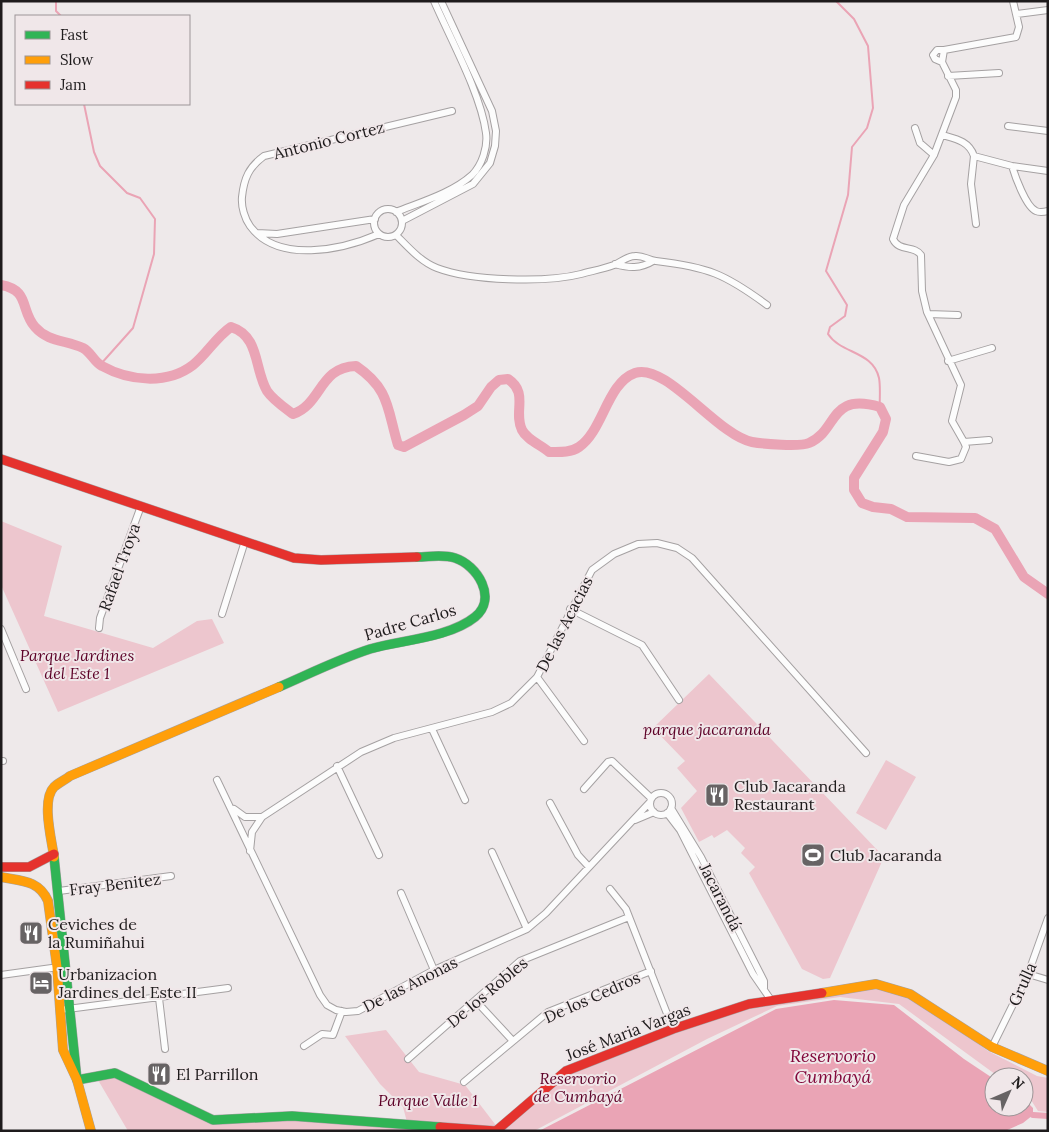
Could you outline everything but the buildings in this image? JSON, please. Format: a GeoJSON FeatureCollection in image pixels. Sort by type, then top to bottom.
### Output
{"type":"FeatureCollection","features":[{"type":"Feature","properties":{"kind":"street"},"geometry":{"type":"LineString","coordinates":[[396,212],[458,185],[472,174],[485,152],[487,134],[480,106],[434,1]]}},
{"type":"Feature","properties":{"kind":"street"},"geometry":{"type":"LineString","coordinates":[[402,221],[473,184],[490,163],[495,146],[496,131],[492,111],[442,1]]}},
{"type":"Feature","properties":{"kind":"street"},"geometry":{"type":"LineString","coordinates":[[942,62],[935,59],[933,55],[937,50],[1016,36],[1019,27],[1013,1]]}},
{"type":"Feature","properties":{"kind":"street"},"geometry":{"type":"LineString","coordinates":[[1017,14],[1048,10]]}},
{"type":"Feature","properties":{"kind":"street"},"geometry":{"type":"LineString","coordinates":[[916,456],[955,462],[963,457],[964,442],[952,421],[961,385],[948,361],[928,314],[922,291],[921,255],[916,250],[900,247],[893,239],[904,205],[934,155],[956,97],[956,90],[942,62],[944,50]]}},
{"type":"Feature","properties":{"kind":"street"},"geometry":{"type":"LineString","coordinates":[[948,76],[999,72]]}},
{"type":"Feature","properties":{"kind":"street","name":"Antonio Cortez"},"geometry":{"type":"LineString","coordinates":[[256,233],[246,220],[241,201],[243,182],[252,165],[264,156],[452,111]]}},
{"type":"Feature","properties":{"kind":"street"},"geometry":{"type":"LineString","coordinates":[[1008,126],[1048,131]]}},
{"type":"Feature","properties":{"kind":"street"},"geometry":{"type":"LineString","coordinates":[[915,128],[920,143],[934,155]]}},
{"type":"Feature","properties":{"kind":"street"},"geometry":{"type":"LineString","coordinates":[[942,135],[965,142],[972,148],[974,156],[971,184],[976,224]]}},
{"type":"Feature","properties":{"kind":"street"},"geometry":{"type":"LineString","coordinates":[[974,156],[1012,166],[1048,171]]}},
{"type":"Feature","properties":{"kind":"street"},"geometry":{"type":"LineString","coordinates":[[1012,166],[1017,182],[1032,208],[1041,212],[1048,212]]}},
{"type":"Feature","properties":{"kind":"street"},"geometry":{"type":"LineString","coordinates":[[386,209],[396,212],[402,221],[402,226],[396,235],[387,238],[379,234],[376,230],[375,219],[377,214],[386,209]]}},
{"type":"Feature","properties":{"kind":"street"},"geometry":{"type":"LineString","coordinates":[[256,233],[278,234],[375,219]]}},
{"type":"Feature","properties":{"kind":"street"},"geometry":{"type":"LineString","coordinates":[[256,233],[271,244],[310,250],[356,243],[379,234]]}},
{"type":"Feature","properties":{"kind":"street"},"geometry":{"type":"LineString","coordinates":[[396,235],[423,260],[437,268],[458,273],[538,279],[578,274],[615,264],[632,256],[644,256],[653,261],[683,263],[718,272],[767,305]]}},
{"type":"Feature","properties":{"kind":"street"},"geometry":{"type":"LineString","coordinates":[[615,264],[630,268],[640,267],[653,261]]}},
{"type":"Feature","properties":{"kind":"street"},"geometry":{"type":"LineString","coordinates":[[928,314],[958,315]]}},
{"type":"Feature","properties":{"kind":"street"},"geometry":{"type":"LineString","coordinates":[[948,361],[992,348]]}},
{"type":"Feature","properties":{"kind":"street"},"geometry":{"type":"LineString","coordinates":[[964,442],[989,440]]}},
{"type":"Feature","properties":{"kind":"street","name":"Padre Carlos"},"geometry":{"type":"LineString","coordinates":[[1,459],[304,560],[448,556],[462,560],[478,572],[485,594],[481,610],[473,619],[458,626],[372,648],[341,660],[59,782],[50,793],[48,803],[59,891],[61,966]]}},
{"type":"Feature","properties":{"kind":"street","name":"Rafael Troya"},"geometry":{"type":"LineString","coordinates":[[99,628],[100,618],[141,506]]}},
{"type":"Feature","properties":{"kind":"street"},"geometry":{"type":"LineString","coordinates":[[222,614],[245,541]]}},
{"type":"Feature","properties":{"kind":"street","name":"De las Acacias"},"geometry":{"type":"LineString","coordinates":[[262,817],[361,752],[394,738],[432,729],[502,708],[511,703],[537,677],[570,609],[592,570],[614,554],[638,544],[657,543],[677,548],[692,558],[866,753]]}},
{"type":"Feature","properties":{"kind":"street"},"geometry":{"type":"LineString","coordinates":[[570,609],[642,645],[679,700]]}},
{"type":"Feature","properties":{"kind":"street"},"geometry":{"type":"LineString","coordinates":[[2,633],[26,689]]}},
{"type":"Feature","properties":{"kind":"street"},"geometry":{"type":"LineString","coordinates":[[537,677],[584,741]]}},
{"type":"Feature","properties":{"kind":"street"},"geometry":{"type":"LineString","coordinates":[[432,729],[466,800]]}},
{"type":"Feature","properties":{"kind":"street"},"geometry":{"type":"LineString","coordinates":[[584,789],[608,762],[612,761],[650,800],[654,812],[660,815],[669,811],[672,803],[667,795],[658,793],[650,800]]}},
{"type":"Feature","properties":{"kind":"street"},"geometry":{"type":"LineString","coordinates":[[337,766],[379,855]]}},
{"type":"Feature","properties":{"kind":"street","name":"De las Anonas"},"geometry":{"type":"LineString","coordinates":[[217,780],[320,995],[327,1005],[342,1011],[358,1011],[434,970],[527,929],[546,914],[650,800]]}},
{"type":"Feature","properties":{"kind":"street"},"geometry":{"type":"LineString","coordinates":[[550,803],[573,848],[589,867]]}},
{"type":"Feature","properties":{"kind":"street"},"geometry":{"type":"LineString","coordinates":[[232,808],[245,817],[262,817]]}},
{"type":"Feature","properties":{"kind":"street","name":"Jacarandá"},"geometry":{"type":"LineString","coordinates":[[669,811],[701,857],[728,918],[764,981],[764,988],[771,1000]]}},
{"type":"Feature","properties":{"kind":"street"},"geometry":{"type":"LineString","coordinates":[[631,821],[654,812]]}},
{"type":"Feature","properties":{"kind":"street"},"geometry":{"type":"LineString","coordinates":[[250,851],[252,832],[262,817]]}},
{"type":"Feature","properties":{"kind":"street"},"geometry":{"type":"LineString","coordinates":[[492,852],[527,929]]}},
{"type":"Feature","properties":{"kind":"street"},"geometry":{"type":"LineString","coordinates":[[1,867],[11,869],[33,868],[54,854]]}},
{"type":"Feature","properties":{"kind":"street"},"geometry":{"type":"LineString","coordinates":[[11,869],[6,878],[35,883],[46,895],[71,1009],[77,1080]]}},
{"type":"Feature","properties":{"kind":"street","name":"Fray Benitez"},"geometry":{"type":"LineString","coordinates":[[59,891],[171,876]]}},
{"type":"Feature","properties":{"kind":"street"},"geometry":{"type":"LineString","coordinates":[[610,889],[629,917],[673,1029]]}},
{"type":"Feature","properties":{"kind":"street"},"geometry":{"type":"LineString","coordinates":[[46,895],[59,891]]}},
{"type":"Feature","properties":{"kind":"street"},"geometry":{"type":"LineString","coordinates":[[401,893],[434,970]]}},
{"type":"Feature","properties":{"kind":"street","name":"De los Robles"},"geometry":{"type":"LineString","coordinates":[[408,1059],[525,957],[629,917]]}},
{"type":"Feature","properties":{"kind":"street","name":"Grulla"},"geometry":{"type":"LineString","coordinates":[[992,1048],[1028,974],[1047,922]]}},
{"type":"Feature","properties":{"kind":"street"},"geometry":{"type":"LineString","coordinates":[[1,975],[61,966]]}},
{"type":"Feature","properties":{"kind":"street"},"geometry":{"type":"LineString","coordinates":[[61,966],[60,1010],[63,1050],[77,1080],[91,1131]]}},
{"type":"Feature","properties":{"kind":"street","name":"De los Cedros"},"geometry":{"type":"LineString","coordinates":[[464,1082],[548,1012],[651,971]]}},
{"type":"Feature","properties":{"kind":"street"},"geometry":{"type":"LineString","coordinates":[[1028,974],[1048,980]]}},
{"type":"Feature","properties":{"kind":"street","name":"José Maria Vargas"},"geometry":{"type":"LineString","coordinates":[[77,1080],[115,1072],[210,1120],[292,1116],[496,1131],[566,1070],[673,1029],[749,1004],[876,984],[910,994],[992,1048],[1048,1071]]}},
{"type":"Feature","properties":{"kind":"street"},"geometry":{"type":"LineString","coordinates":[[60,1010],[228,988]]}},
{"type":"Feature","properties":{"kind":"street"},"geometry":{"type":"LineString","coordinates":[[159,998],[165,1048]]}},
{"type":"Feature","properties":{"kind":"street"},"geometry":{"type":"LineString","coordinates":[[476,1001],[513,1041]]}},
{"type":"Feature","properties":{"kind":"street"},"geometry":{"type":"LineString","coordinates":[[304,1046],[322,1034],[333,1035],[342,1011]]}},
{"type":"Feature","properties":{"kind":"green space","name":"Parque Jardines del Este 1"},"geometry":{"type":"Polygon","coordinates":[[[1,521],[62,546],[44,616],[153,648],[197,621],[212,619],[224,643],[58,712],[1,585],[1,521]]]}},
{"type":"Feature","properties":{"kind":"green space","name":"Club Jacaranda"},"geometry":{"type":"Polygon","coordinates":[[[709,674],[884,857],[830,978],[823,979],[802,969],[749,873],[755,867],[741,853],[745,848],[727,830],[714,838],[712,835],[699,842],[681,808],[697,791],[677,768],[685,761],[653,728],[709,674]]]}},
{"type":"Feature","properties":{"kind":"green space"},"geometry":{"type":"Polygon","coordinates":[[[886,760],[916,777],[886,830],[856,813],[886,760]]]}},
{"type":"Feature","properties":{"kind":"green space","name":"Reservorio de Cumbayá"},"geometry":{"type":"Polygon","coordinates":[[[878,987],[911,995],[988,1051],[1019,1067],[985,1067],[899,1004],[840,997],[777,1006],[707,1039],[534,1131],[502,1131],[568,1072],[719,1009],[878,987]]]}},
{"type":"Feature","properties":{"kind":"green space","name":"Parque Valle 1"},"geometry":{"type":"Polygon","coordinates":[[[386,1030],[419,1072],[465,1085],[498,1128],[407,1122],[403,1107],[380,1084],[345,1036],[386,1030]]]}},
{"type":"Feature","properties":{"kind":"green space","name":"Reservorio de Cumbayá"},"geometry":{"type":"Polygon","coordinates":[[[1034,1074],[1048,1078],[1048,1112],[1038,1111],[1034,1105],[1034,1074]]]}},
{"type":"Feature","properties":{"kind":"green space"},"geometry":{"type":"Polygon","coordinates":[[[114,1075],[210,1124],[291,1120],[466,1131],[128,1131],[98,1080],[114,1075]]]}},
{"type":"Feature","properties":{"kind":"water","name":"Reservorio Cumbayá"},"geometry":{"type":"Polygon","coordinates":[[[834,1000],[894,1005],[984,1072],[984,1117],[1030,1117],[1023,1123],[1005,1131],[539,1131],[776,1009],[834,1000]]]}},
{"type":"Feature","properties":{"kind":"waterway"},"geometry":{"type":"LineString","coordinates":[[56,1],[56,11],[60,15]]}},
{"type":"Feature","properties":{"kind":"waterway"},"geometry":{"type":"LineString","coordinates":[[836,1],[854,19],[868,46],[873,108],[867,128],[852,147],[848,195],[826,271],[847,305],[845,316],[830,327],[828,334],[841,346],[864,357],[876,369],[880,382],[880,413]]}},
{"type":"Feature","properties":{"kind":"waterway"},"geometry":{"type":"LineString","coordinates":[[84,105],[94,152],[100,166],[127,193],[140,198],[155,219],[154,254],[133,328],[100,365]]}},
{"type":"Feature","properties":{"kind":"waterway"},"geometry":{"type":"LineString","coordinates":[[1,285],[16,291],[21,296],[30,321],[40,332],[51,338],[77,345],[88,352],[99,364],[113,371],[136,378],[160,378],[172,376],[183,371],[198,361],[231,327],[240,331],[252,345],[267,391],[276,401],[293,414],[303,409],[310,402],[327,379],[344,368],[356,366],[375,383],[381,392],[389,410],[398,445],[404,447],[478,406],[491,387],[499,380],[508,379],[518,390],[519,416],[524,434],[549,452],[572,450],[587,440],[618,387],[626,378],[635,373],[647,373],[661,378],[723,427],[738,437],[757,443],[790,445],[809,443],[819,437],[836,414],[843,408],[851,404],[880,407],[886,419],[883,432],[854,478],[854,490],[862,503],[873,507],[891,509],[907,517],[975,518],[995,529],[1024,577],[1048,594]]}},
{"type":"Feature","properties":{"kind":"waterway"},"geometry":{"type":"LineString","coordinates":[[1034,1115],[1048,1116]]}},
{"type":"Feature","properties":{"kind":"traffic: fast"},"geometry":{"type":"LineString","coordinates":[[279,687],[358,653],[439,634],[452,630],[475,617],[482,609],[485,601],[485,592],[482,583],[471,568],[455,558],[441,556],[417,557]]}},
{"type":"Feature","properties":{"kind":"traffic: fast"},"geometry":{"type":"LineString","coordinates":[[54,857],[77,1080]]}},
{"type":"Feature","properties":{"kind":"traffic: fast"},"geometry":{"type":"LineString","coordinates":[[77,1080],[115,1073],[213,1120],[292,1116],[440,1127]]}},
{"type":"Feature","properties":{"kind":"traffic: slow"},"geometry":{"type":"LineString","coordinates":[[54,857],[48,811],[48,801],[54,787],[70,776],[279,687]]}},
{"type":"Feature","properties":{"kind":"traffic: slow"},"geometry":{"type":"LineString","coordinates":[[1,877],[34,885],[40,889],[48,901],[57,967],[63,1050],[77,1080],[91,1131]]}},
{"type":"Feature","properties":{"kind":"traffic: slow"},"geometry":{"type":"LineString","coordinates":[[822,993],[876,984],[910,994],[992,1047],[1048,1071]]}},
{"type":"Feature","properties":{"kind":"traffic: jam"},"geometry":{"type":"LineString","coordinates":[[1,459],[294,558],[321,560],[417,557]]}},
{"type":"Feature","properties":{"kind":"traffic: jam"},"geometry":{"type":"LineString","coordinates":[[1,867],[29,867],[54,854]]}},
{"type":"Feature","properties":{"kind":"traffic: jam"},"geometry":{"type":"LineString","coordinates":[[440,1127],[496,1131],[566,1071],[673,1029],[749,1004],[822,993]]}},
{"type":"Feature","properties":{"kind":"place","name":"Club Jacaranda Restaurant"},"geometry":{"type":"Point","coordinates":[717,795]}},
{"type":"Feature","properties":{"kind":"place","name":"Club Jacaranda"},"geometry":{"type":"Point","coordinates":[813,855]}},
{"type":"Feature","properties":{"kind":"place","name":"Ceviches de la Rumiñahui"},"geometry":{"type":"Point","coordinates":[31,933]}},
{"type":"Feature","properties":{"kind":"place","name":"Urbanizacion Jardines del Este II"},"geometry":{"type":"Point","coordinates":[41,983]}},
{"type":"Feature","properties":{"kind":"place","name":"El Parrillon"},"geometry":{"type":"Point","coordinates":[159,1074]}},
{"type":"Feature","properties":{"kind":"park label","name":"parque jacaranda"},"geometry":{"type":"Point","coordinates":[707,729]}}]}
